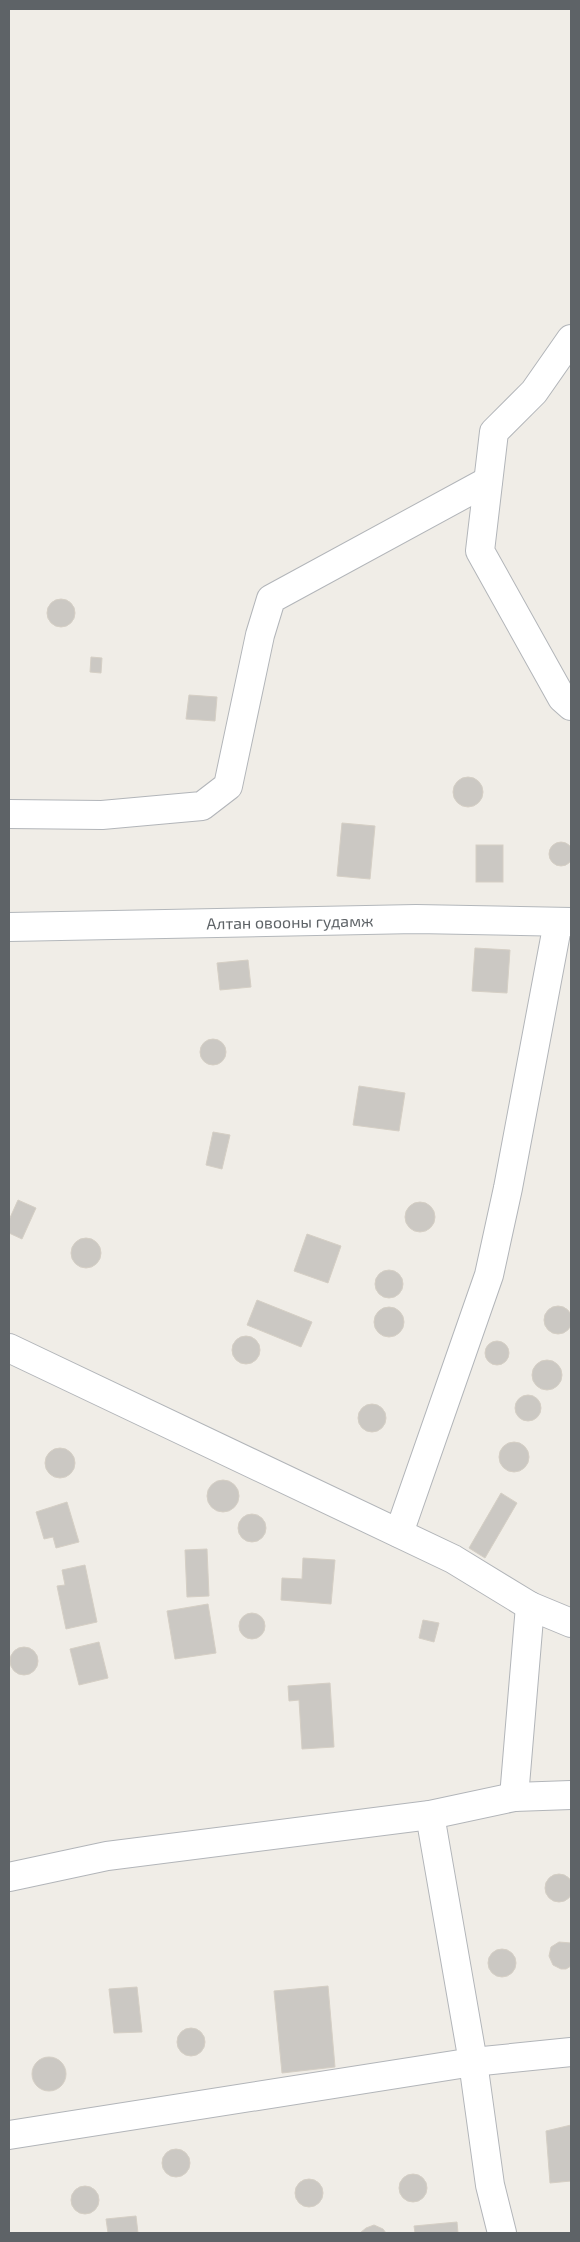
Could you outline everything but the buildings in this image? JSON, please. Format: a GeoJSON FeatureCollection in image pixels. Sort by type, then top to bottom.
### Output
{"type":"FeatureCollection","features":[{"type":"Feature","properties":{"kind":"street"},"geometry":{"type":"LineString","coordinates":[[571,339],[534,392],[494,432],[480,551],[562,698],[571,706]]}},
{"type":"Feature","properties":{"kind":"street"},"geometry":{"type":"LineString","coordinates":[[9,814],[102,815],[202,806],[228,786],[260,635],[271,599],[488,480]]}},
{"type":"Feature","properties":{"kind":"street","name":"Алтан овооны гудамж"},"geometry":{"type":"LineString","coordinates":[[9,927],[416,919],[565,922]]}},
{"type":"Feature","properties":{"kind":"street"},"geometry":{"type":"LineString","coordinates":[[399,1533],[489,1275],[565,922]]}},
{"type":"Feature","properties":{"kind":"street"},"geometry":{"type":"LineString","coordinates":[[9,1348],[453,1559],[530,1606],[571,1623]]}},
{"type":"Feature","properties":{"kind":"street"},"geometry":{"type":"LineString","coordinates":[[514,1797],[530,1606]]}},
{"type":"Feature","properties":{"kind":"street"},"geometry":{"type":"LineString","coordinates":[[9,1877],[107,1856],[430,1815],[514,1797],[571,1795]]}},
{"type":"Feature","properties":{"kind":"street"},"geometry":{"type":"LineString","coordinates":[[430,1815],[473,2062],[490,2185],[502,2233]]}},
{"type":"Feature","properties":{"kind":"street"},"geometry":{"type":"LineString","coordinates":[[9,2134],[473,2062],[571,2052]]}}]}
